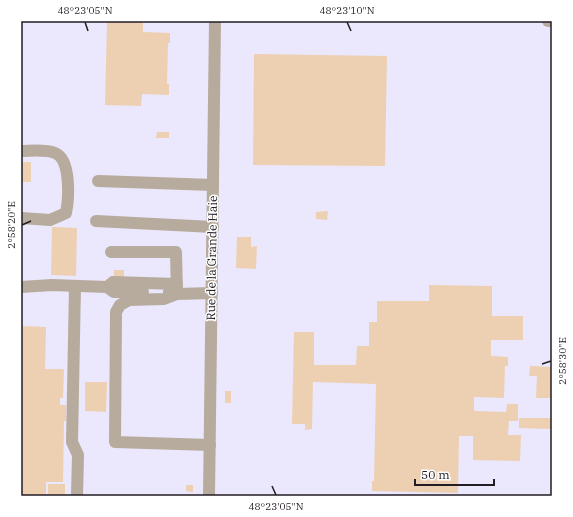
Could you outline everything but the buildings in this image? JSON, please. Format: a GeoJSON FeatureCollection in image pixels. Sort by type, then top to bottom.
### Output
{"type":"FeatureCollection","features":[{"type":"Feature","properties":{"kind":"street","name":"Rue de la Grande Haie"},"geometry":{"type":"LineString","coordinates":[[209,496],[215,21]]}},
{"type":"Feature","properties":{"kind":"street"},"geometry":{"type":"LineString","coordinates":[[21,151],[52,152],[64,160],[67,170],[67,206],[66,213],[50,220],[21,218]]}},
{"type":"Feature","properties":{"kind":"street"},"geometry":{"type":"LineString","coordinates":[[98,182],[213,185]]}},
{"type":"Feature","properties":{"kind":"street"},"geometry":{"type":"LineString","coordinates":[[96,221],[213,227]]}},
{"type":"Feature","properties":{"kind":"street"},"geometry":{"type":"LineString","coordinates":[[111,252],[176,252],[177,289]]}},
{"type":"Feature","properties":{"kind":"street"},"geometry":{"type":"LineString","coordinates":[[21,287],[107,287],[113,282],[212,293]]}},
{"type":"Feature","properties":{"kind":"street"},"geometry":{"type":"LineString","coordinates":[[75,286],[72,442],[78,455],[76,496]]}},
{"type":"Feature","properties":{"kind":"street"},"geometry":{"type":"LineString","coordinates":[[177,289],[164,300],[129,300],[120,305],[116,312],[115,442],[210,445]]}},
{"type":"Feature","properties":{"kind":"shaded area"},"geometry":{"type":"Polygon","coordinates":[[[21,21],[552,21],[552,496],[21,496],[21,21]]]}}]}
